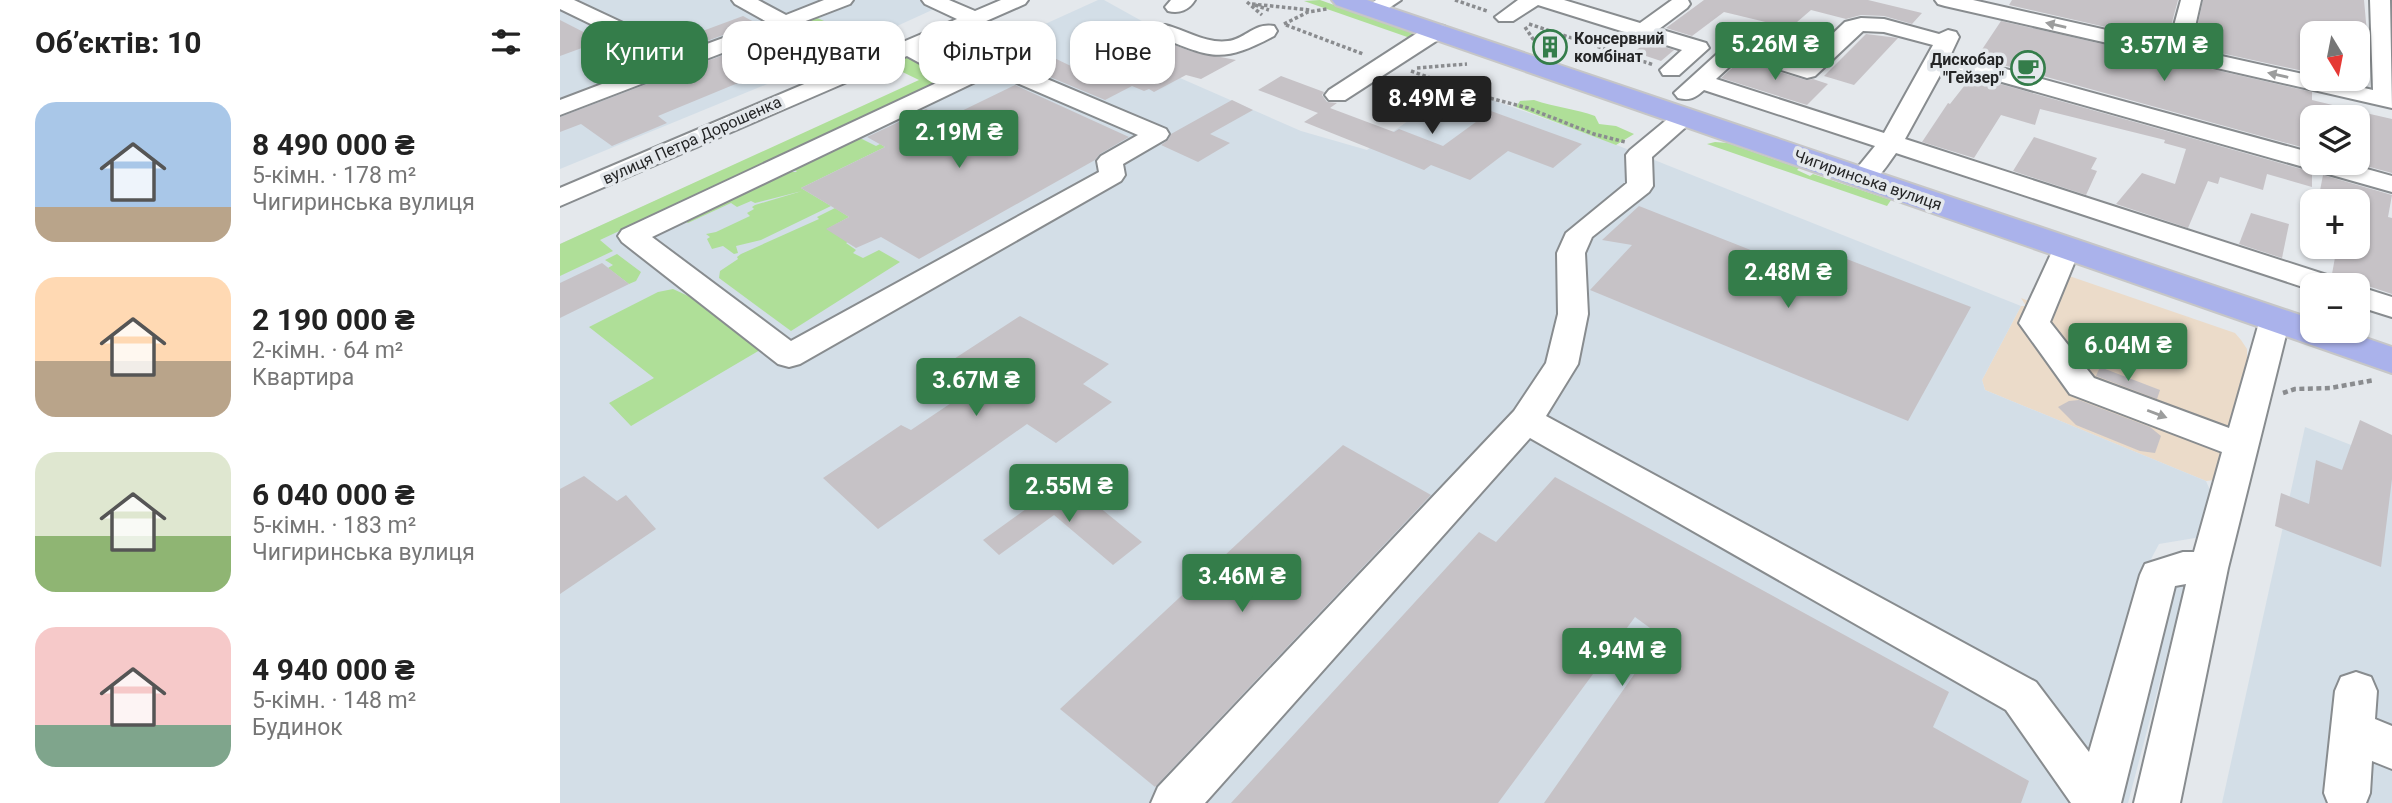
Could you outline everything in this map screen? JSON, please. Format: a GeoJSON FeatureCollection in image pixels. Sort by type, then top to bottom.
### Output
{"type":"FeatureCollection","features":[{"type":"Feature","properties":{"kind":"main road","name":"Чигиринська вулиця"},"geometry":{"type":"LineString","coordinates":[[1336,6],[1382,5],[1436,31],[2275,319],[2384,370]]}},
{"type":"Feature","properties":{"kind":"street"},"geometry":{"type":"LineString","coordinates":[[742,0],[782,21]]}},
{"type":"Feature","properties":{"kind":"street"},"geometry":{"type":"LineString","coordinates":[[787,21],[843,0]]}},
{"type":"Feature","properties":{"kind":"street"},"geometry":{"type":"LineString","coordinates":[[932,0],[973,18]]}},
{"type":"Feature","properties":{"kind":"street","name":"вулиця Петра Дорошенка"},"geometry":{"type":"LineString","coordinates":[[560,198],[1018,0]]}},
{"type":"Feature","properties":{"kind":"street"},"geometry":{"type":"LineString","coordinates":[[2178,53],[2191,0]]}},
{"type":"Feature","properties":{"kind":"street"},"geometry":{"type":"LineString","coordinates":[[1863,178],[1878,162],[1942,50],[1960,2],[2388,100],[2380,0]]}},
{"type":"Feature","properties":{"kind":"street"},"geometry":{"type":"LineString","coordinates":[[560,1],[602,21]]}},
{"type":"Feature","properties":{"kind":"street"},"geometry":{"type":"LineString","coordinates":[[1559,2],[1698,48],[1671,70]]}},
{"type":"Feature","properties":{"kind":"street"},"geometry":{"type":"LineString","coordinates":[[1643,31],[1680,4]]}},
{"type":"Feature","properties":{"kind":"street"},"geometry":{"type":"LineString","coordinates":[[1175,35],[1208,48],[1235,48],[1268,20]]}},
{"type":"Feature","properties":{"kind":"street"},"geometry":{"type":"LineString","coordinates":[[1174,803],[1527,420],[1562,364],[1573,314],[1571,253],[1580,233],[1640,186],[1639,155],[1700,81],[1736,49],[1807,71],[1853,27],[1860,23],[1880,25],[1942,50],[2300,157]]}},
{"type":"Feature","properties":{"kind":"street"},"geometry":{"type":"LineString","coordinates":[[1338,95],[1436,31]]}},
{"type":"Feature","properties":{"kind":"street"},"geometry":{"type":"LineString","coordinates":[[906,47],[919,54]]}},
{"type":"Feature","properties":{"kind":"street"},"geometry":{"type":"LineString","coordinates":[[994,65],[1157,134],[1110,161],[1112,176],[789,356],[632,236],[768,171],[965,78],[994,65]]}},
{"type":"Feature","properties":{"kind":"street"},"geometry":{"type":"LineString","coordinates":[[1700,81],[2300,277]]}},
{"type":"Feature","properties":{"kind":"street"},"geometry":{"type":"LineString","coordinates":[[560,108],[622,84]]}},
{"type":"Feature","properties":{"kind":"street"},"geometry":{"type":"LineString","coordinates":[[2360,175],[2392,184]]}},
{"type":"Feature","properties":{"kind":"street"},"geometry":{"type":"LineString","coordinates":[[2066,249],[2034,323],[2082,386],[2242,446]]}},
{"type":"Feature","properties":{"kind":"street"},"geometry":{"type":"LineString","coordinates":[[2370,300],[2392,307]]}},
{"type":"Feature","properties":{"kind":"street"},"geometry":{"type":"LineString","coordinates":[[2157,803],[2209,568],[2275,319]]}},
{"type":"Feature","properties":{"kind":"street"},"geometry":{"type":"LineString","coordinates":[[1527,420],[2021,696],[2098,802]]}},
{"type":"Feature","properties":{"kind":"street"},"geometry":{"type":"LineString","coordinates":[[2098,802],[2159,575],[2183,568],[2209,568]]}},
{"type":"Feature","properties":{"kind":"street"},"geometry":{"type":"LineString","coordinates":[[2347,793],[2354,710],[2392,748]]}},
{"type":"Feature","properties":{"kind":"path"},"geometry":{"type":"LineString","coordinates":[[1241,0],[1252,4],[1336,6]]}},
{"type":"Feature","properties":{"kind":"path"},"geometry":{"type":"LineString","coordinates":[[1455,0],[1519,12],[1671,70]]}},
{"type":"Feature","properties":{"kind":"path"},"geometry":{"type":"LineString","coordinates":[[1252,4],[1268,20]]}},
{"type":"Feature","properties":{"kind":"path"},"geometry":{"type":"LineString","coordinates":[[1289,22],[1308,12]]}},
{"type":"Feature","properties":{"kind":"path"},"geometry":{"type":"LineString","coordinates":[[1519,12],[1538,48]]}},
{"type":"Feature","properties":{"kind":"path"},"geometry":{"type":"LineString","coordinates":[[1407,69],[1475,63]]}},
{"type":"Feature","properties":{"kind":"path"},"geometry":{"type":"LineString","coordinates":[[1514,103],[1594,134],[1646,149]]}},
{"type":"Feature","properties":{"kind":"path"},"geometry":{"type":"LineString","coordinates":[[2277,395],[2295,389],[2330,388],[2384,370]]}},
{"type":"Feature","properties":{"kind":"shaded area"},"geometry":{"type":"Polygon","coordinates":[[[560,0],[954,0],[905,22],[722,21],[722,84],[767,84],[560,169],[560,0]]]}},
{"type":"Feature","properties":{"kind":"shaded area"},"geometry":{"type":"Polygon","coordinates":[[[1098,0],[1104,0],[1142,21],[1070,21],[1070,84],[1175,84],[1175,75],[1301,131],[1367,150],[1456,87],[1599,138],[2021,306],[1982,380],[1985,390],[2206,481],[2214,499],[2201,537],[2159,544],[2151,559],[2187,578],[2128,803],[560,803],[560,244],[919,81],[919,84],[1056,84],[1056,21],[1052,21],[1098,0]]]}},
{"type":"Feature","properties":{"kind":"shaded area"},"geometry":{"type":"Polygon","coordinates":[[[2043,267],[2235,333],[2241,340],[2247,349],[2247,361],[2215,480],[2206,481],[1985,390],[1982,380],[2021,306],[2026,306],[2021,298],[2029,301],[2044,273],[2043,267]]]}},
{"type":"Feature","properties":{"kind":"shaded area"},"geometry":{"type":"Polygon","coordinates":[[[2305,427],[2392,461],[2392,803],[2222,803],[2305,427]]]}},
{"type":"Feature","properties":{"kind":"green space"},"geometry":{"type":"Polygon","coordinates":[[[1320,0],[1411,32],[1413,39],[1304,1],[1320,0]]]}},
{"type":"Feature","properties":{"kind":"green space"},"geometry":{"type":"Polygon","coordinates":[[[813,16],[824,21],[799,21],[813,16]]]}},
{"type":"Feature","properties":{"kind":"green space"},"geometry":{"type":"Polygon","coordinates":[[[1805,24],[1842,31],[1819,55],[1792,47],[1787,40],[1805,24]]]}},
{"type":"Feature","properties":{"kind":"green space"},"geometry":{"type":"Polygon","coordinates":[[[905,56],[919,63],[919,80],[905,73],[905,56]]]}},
{"type":"Feature","properties":{"kind":"green space"},"geometry":{"type":"Polygon","coordinates":[[[919,80],[919,84],[933,84],[600,240],[613,251],[560,276],[560,244],[919,80]]]}},
{"type":"Feature","properties":{"kind":"green space"},"geometry":{"type":"Polygon","coordinates":[[[1534,100],[1595,116],[1599,124],[1616,126],[1634,134],[1616,145],[1516,107],[1520,101],[1534,100]]]}},
{"type":"Feature","properties":{"kind":"green space"},"geometry":{"type":"Polygon","coordinates":[[[860,138],[876,146],[880,144],[885,147],[801,188],[831,206],[761,240],[736,246],[738,253],[734,254],[723,246],[712,249],[707,239],[710,237],[706,234],[750,216],[747,213],[754,209],[752,207],[755,205],[802,191],[755,203],[751,201],[737,207],[731,203],[688,223],[682,219],[783,172],[797,172],[794,169],[860,138]]]}},
{"type":"Feature","properties":{"kind":"green space"},"geometry":{"type":"Polygon","coordinates":[[[1728,143],[1799,168],[1797,170],[1810,176],[1813,174],[1891,200],[1887,206],[1707,144],[1728,143]]]}},
{"type":"Feature","properties":{"kind":"green space"},"geometry":{"type":"Polygon","coordinates":[[[835,208],[849,217],[827,229],[870,230],[846,243],[856,250],[853,253],[863,258],[879,250],[900,262],[791,331],[719,278],[720,271],[741,254],[819,219],[817,217],[835,208]]]}},
{"type":"Feature","properties":{"kind":"green space"},"geometry":{"type":"Polygon","coordinates":[[[617,254],[641,272],[636,281],[629,284],[608,268],[613,265],[605,260],[617,254]]]}},
{"type":"Feature","properties":{"kind":"green space"},"geometry":{"type":"Polygon","coordinates":[[[673,289],[697,300],[760,350],[631,426],[609,403],[654,378],[589,327],[658,292],[673,289]]]}},
{"type":"Feature","properties":{"kind":"building"},"geometry":{"type":"Polygon","coordinates":[[[1704,0],[1868,0],[1922,13],[1912,24],[1884,16],[1861,15],[1846,19],[1811,10],[1790,28],[1724,12],[1692,36],[1666,28],[1704,0]]]}},
{"type":"Feature","properties":{"kind":"building"},"geometry":{"type":"Polygon","coordinates":[[[2012,0],[2178,0],[2167,41],[2009,5],[2012,0]]]}},
{"type":"Feature","properties":{"kind":"building"},"geometry":{"type":"Polygon","coordinates":[[[2203,0],[2364,0],[2366,21],[2300,21],[2300,70],[2193,47],[2203,0]]]}},
{"type":"Feature","properties":{"kind":"building"},"geometry":{"type":"Polygon","coordinates":[[[743,16],[752,21],[730,21],[743,16]]]}},
{"type":"Feature","properties":{"kind":"building"},"geometry":{"type":"Polygon","coordinates":[[[560,20],[581,31],[581,48],[560,56],[560,20]]]}},
{"type":"Feature","properties":{"kind":"building"},"geometry":{"type":"Polygon","coordinates":[[[2001,21],[2312,92],[2312,100],[2332,105],[2300,105],[2300,147],[1985,60],[1990,53],[1981,51],[2001,21]]]}},
{"type":"Feature","properties":{"kind":"building"},"geometry":{"type":"Polygon","coordinates":[[[722,24],[722,35],[708,41],[708,29],[722,24]]]}},
{"type":"Feature","properties":{"kind":"building"},"geometry":{"type":"Polygon","coordinates":[[[1866,34],[1898,38],[1854,85],[1824,76],[1866,34]]]}},
{"type":"Feature","properties":{"kind":"building"},"geometry":{"type":"Polygon","coordinates":[[[1758,40],[1798,52],[1794,56],[1753,44],[1758,40]]]}},
{"type":"Feature","properties":{"kind":"building"},"geometry":{"type":"Polygon","coordinates":[[[1647,42],[1674,50],[1661,61],[1634,52],[1647,42]]]}},
{"type":"Feature","properties":{"kind":"building"},"geometry":{"type":"Polygon","coordinates":[[[1175,45],[1236,60],[1201,79],[1186,75],[1175,81],[1175,45]]]}},
{"type":"Feature","properties":{"kind":"building"},"geometry":{"type":"Polygon","coordinates":[[[722,55],[722,84],[736,84],[658,116],[667,123],[612,146],[581,124],[560,132],[560,117],[647,84],[708,84],[708,61],[722,55]]]}},
{"type":"Feature","properties":{"kind":"building"},"geometry":{"type":"Polygon","coordinates":[[[1056,59],[1070,66],[1070,84],[1169,84],[1154,92],[1132,86],[1105,100],[1056,80],[1056,59]]]}},
{"type":"Feature","properties":{"kind":"building"},"geometry":{"type":"Polygon","coordinates":[[[1741,60],[1828,84],[1807,105],[1721,78],[1741,60]]]}},
{"type":"Feature","properties":{"kind":"building"},"geometry":{"type":"Polygon","coordinates":[[[1281,76],[1324,92],[1322,95],[1327,102],[1337,103],[1330,108],[1394,132],[1399,129],[1443,146],[1491,111],[1582,144],[1553,168],[1508,151],[1470,180],[1431,165],[1424,170],[1304,122],[1318,113],[1258,90],[1281,76]]]}},
{"type":"Feature","properties":{"kind":"building"},"geometry":{"type":"Polygon","coordinates":[[[1972,76],[2300,169],[2300,175],[2312,175],[2312,187],[2267,174],[2263,190],[2220,177],[2218,184],[2208,181],[2188,228],[2116,204],[2142,173],[2175,184],[2186,149],[2164,143],[2165,140],[2040,109],[2035,125],[2001,115],[1974,158],[1922,142],[1948,103],[1950,104],[1972,76]]]}},
{"type":"Feature","properties":{"kind":"building"},"geometry":{"type":"Polygon","coordinates":[[[1015,85],[1129,137],[1100,154],[1095,160],[919,259],[881,237],[856,248],[826,229],[849,217],[801,188],[885,147],[867,137],[926,109],[945,119],[1015,85]]]}},
{"type":"Feature","properties":{"kind":"building"},"geometry":{"type":"Polygon","coordinates":[[[1232,100],[1253,110],[1210,134],[1230,143],[1198,162],[1161,145],[1171,134],[1232,100]]]}},
{"type":"Feature","properties":{"kind":"building"},"geometry":{"type":"Polygon","coordinates":[[[2370,114],[2392,119],[2392,173],[2370,167],[2370,114]]]}},
{"type":"Feature","properties":{"kind":"building"},"geometry":{"type":"Polygon","coordinates":[[[2034,137],[2097,158],[2091,169],[2097,171],[2086,195],[2013,171],[2034,137]]]}},
{"type":"Feature","properties":{"kind":"building"},"geometry":{"type":"Polygon","coordinates":[[[2323,175],[2392,195],[2388,217],[2392,218],[2392,294],[2370,287],[2370,273],[2332,273],[2335,259],[2370,259],[2370,189],[2320,189],[2323,175]]]}},
{"type":"Feature","properties":{"kind":"building"},"geometry":{"type":"Polygon","coordinates":[[[1639,206],[1809,273],[1826,251],[1971,307],[1908,421],[1590,290],[1632,245],[1602,240],[1639,206]]]}},
{"type":"Feature","properties":{"kind":"building"},"geometry":{"type":"Polygon","coordinates":[[[2251,213],[2289,224],[2282,258],[2239,244],[2251,213]]]}},
{"type":"Feature","properties":{"kind":"building"},"geometry":{"type":"Polygon","coordinates":[[[602,263],[629,284],[560,318],[560,283],[602,263]]]}},
{"type":"Feature","properties":{"kind":"building"},"geometry":{"type":"Polygon","coordinates":[[[1020,316],[1109,364],[1083,384],[1112,402],[1056,443],[1027,424],[878,529],[823,478],[901,425],[911,430],[969,391],[937,370],[1020,316]]]}},
{"type":"Feature","properties":{"kind":"building"},"geometry":{"type":"Polygon","coordinates":[[[2100,367],[2160,390],[2157,399],[2096,376],[2100,367]]]}},
{"type":"Feature","properties":{"kind":"building"},"geometry":{"type":"Polygon","coordinates":[[[2079,400],[2150,427],[2161,436],[2155,453],[2140,451],[2076,425],[2058,407],[2069,401],[2079,400]]]}},
{"type":"Feature","properties":{"kind":"building"},"geometry":{"type":"Polygon","coordinates":[[[2360,420],[2392,435],[2392,479],[2381,567],[2275,526],[2281,493],[2309,504],[2316,460],[2342,470],[2360,420]]]}},
{"type":"Feature","properties":{"kind":"building"},"geometry":{"type":"Polygon","coordinates":[[[1343,445],[1431,495],[1155,787],[1060,709],[1343,445]]]}},
{"type":"Feature","properties":{"kind":"building"},"geometry":{"type":"Polygon","coordinates":[[[584,476],[617,501],[626,495],[656,529],[560,594],[560,489],[584,476]]]}},
{"type":"Feature","properties":{"kind":"building"},"geometry":{"type":"Polygon","coordinates":[[[1555,477],[1949,692],[1933,727],[2029,781],[2021,803],[1544,803],[1661,636],[1635,617],[1498,803],[1231,803],[1479,532],[1496,542],[1555,477]]]}},
{"type":"Feature","properties":{"kind":"building"},"geometry":{"type":"Polygon","coordinates":[[[1066,480],[1142,542],[1113,565],[1054,515],[999,555],[983,540],[1066,480]]]}},
{"type":"Feature","properties":{"kind":"place","name":"Консервний комбінат"},"geometry":{"type":"Point","coordinates":[1550,47]}},
{"type":"Feature","properties":{"kind":"place","name":"Дискобар \"Гейзер\""},"geometry":{"type":"Point","coordinates":[2028,68]}}]}
